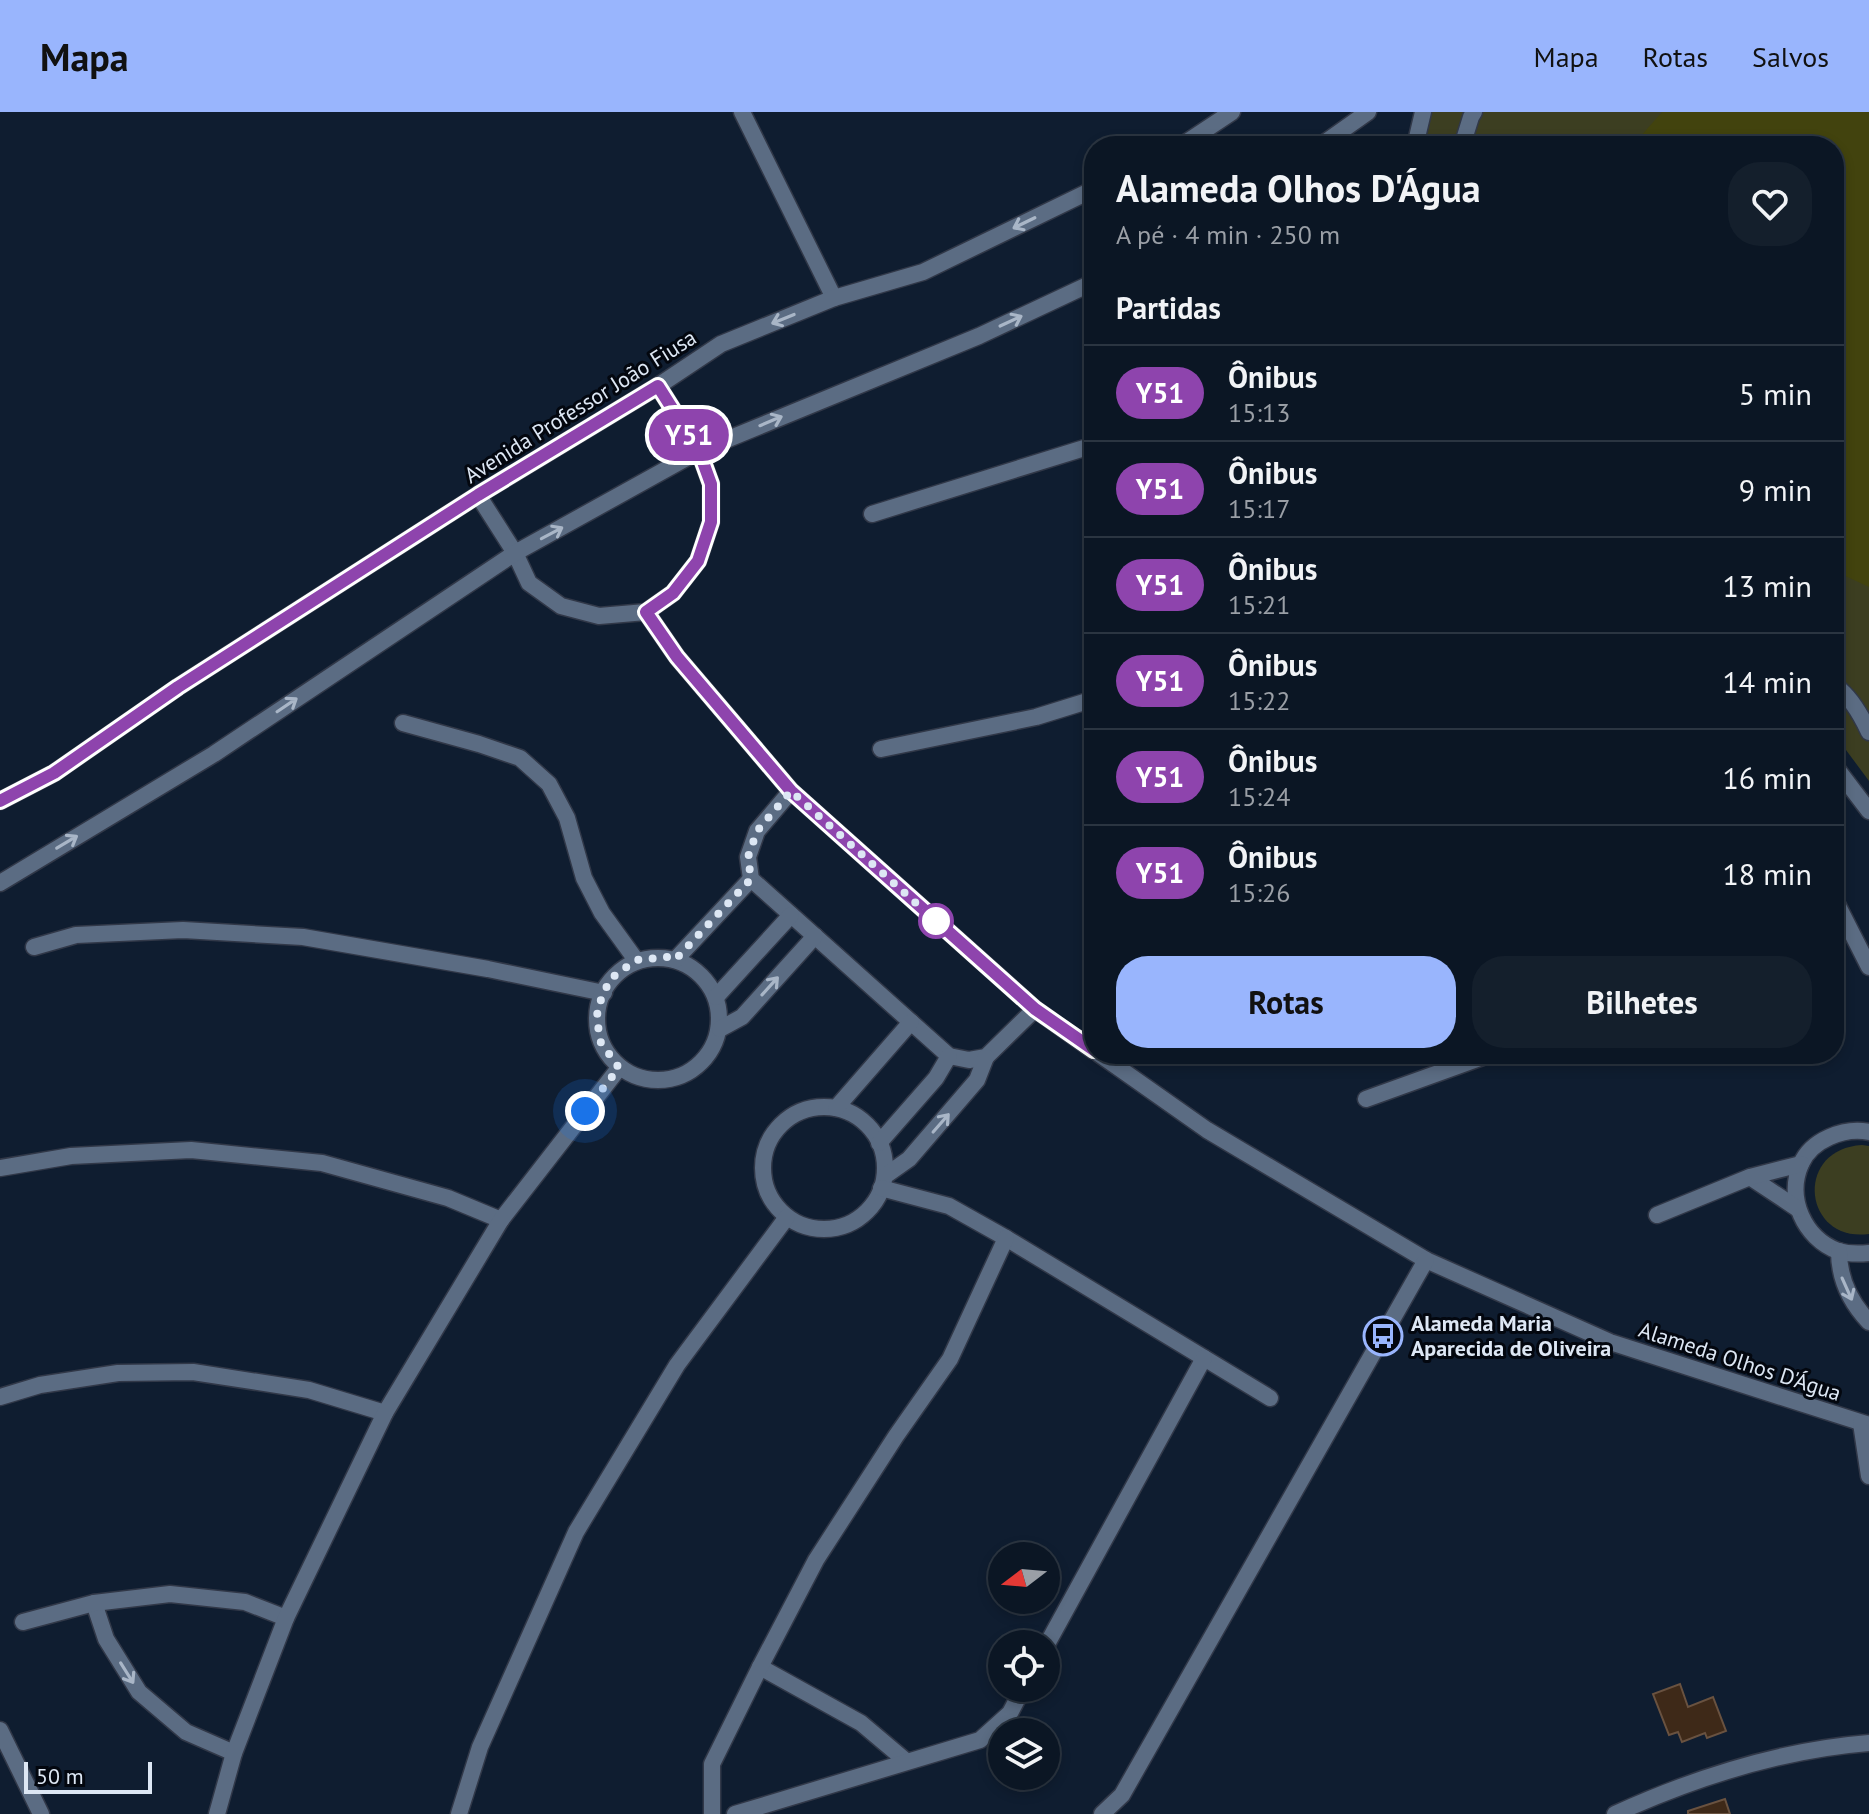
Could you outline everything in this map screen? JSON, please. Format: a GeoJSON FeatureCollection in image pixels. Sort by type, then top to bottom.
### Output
{"type":"FeatureCollection","features":[{"type":"Feature","properties":{"kind":"street"},"geometry":{"type":"LineString","coordinates":[[742,112],[834,298]]}},
{"type":"Feature","properties":{"kind":"street"},"geometry":{"type":"LineString","coordinates":[[1198,136],[1232,112]]}},
{"type":"Feature","properties":{"kind":"street"},"geometry":{"type":"LineString","coordinates":[[1334,136],[1368,112]]}},
{"type":"Feature","properties":{"kind":"street"},"geometry":{"type":"LineString","coordinates":[[1417,136],[1423,112]]}},
{"type":"Feature","properties":{"kind":"street"},"geometry":{"type":"LineString","coordinates":[[1465,136],[1474,112]]}},
{"type":"Feature","properties":{"kind":"street","name":"Avenida Professor João Fiusa"},"geometry":{"type":"LineString","coordinates":[[0,801],[54,773],[178,687],[721,344],[834,298],[923,272],[1084,194]]}},
{"type":"Feature","properties":{"kind":"street"},"geometry":{"type":"LineString","coordinates":[[0,883],[214,754],[515,553],[699,451],[979,336],[1084,287]]}},
{"type":"Feature","properties":{"kind":"street"},"geometry":{"type":"LineString","coordinates":[[478,495],[515,553],[529,583],[561,606],[599,616],[646,612],[673,593],[698,561],[711,522],[711,484],[699,451],[658,386]]}},
{"type":"Feature","properties":{"kind":"street"},"geometry":{"type":"LineString","coordinates":[[872,514],[1084,448]]}},
{"type":"Feature","properties":{"kind":"street"},"geometry":{"type":"LineString","coordinates":[[646,612],[677,657],[791,791],[1035,1009],[1084,1044]]}},
{"type":"Feature","properties":{"kind":"street"},"geometry":{"type":"LineString","coordinates":[[1844,693],[1869,732]]}},
{"type":"Feature","properties":{"kind":"street"},"geometry":{"type":"LineString","coordinates":[[881,749],[1036,717],[1084,702]]}},
{"type":"Feature","properties":{"kind":"street"},"geometry":{"type":"LineString","coordinates":[[403,723],[520,758],[549,784],[567,818],[584,878],[602,913],[636,960]]}},
{"type":"Feature","properties":{"kind":"street"},"geometry":{"type":"LineString","coordinates":[[1844,778],[1869,811]]}},
{"type":"Feature","properties":{"kind":"street"},"geometry":{"type":"LineString","coordinates":[[791,791],[757,831],[748,857],[751,879],[949,1056],[969,1060],[986,1057]]}},
{"type":"Feature","properties":{"kind":"street"},"geometry":{"type":"LineString","coordinates":[[675,960],[751,879]]}},
{"type":"Feature","properties":{"kind":"street"},"geometry":{"type":"LineString","coordinates":[[716,997],[791,915]]}},
{"type":"Feature","properties":{"kind":"street"},"geometry":{"type":"LineString","coordinates":[[1844,918],[1869,967]]}},
{"type":"Feature","properties":{"kind":"street"},"geometry":{"type":"LineString","coordinates":[[34,947],[76,935],[183,930],[303,937],[604,993]]}},
{"type":"Feature","properties":{"kind":"street"},"geometry":{"type":"LineString","coordinates":[[720,1029],[742,1017],[815,936]]}},
{"type":"Feature","properties":{"kind":"street"},"geometry":{"type":"LineString","coordinates":[[668,957],[675,960],[697,970],[716,997],[720,1029],[707,1059],[680,1078],[648,1081],[619,1068],[600,1041],[597,1009],[610,979],[636,960],[668,957]]}},
{"type":"Feature","properties":{"kind":"street"},"geometry":{"type":"LineString","coordinates":[[883,1182],[909,1159],[977,1080],[986,1057],[1035,1009]]}},
{"type":"Feature","properties":{"kind":"street"},"geometry":{"type":"LineString","coordinates":[[836,1108],[911,1022]]}},
{"type":"Feature","properties":{"kind":"street"},"geometry":{"type":"LineString","coordinates":[[879,1143],[936,1078],[949,1056]]}},
{"type":"Feature","properties":{"kind":"street","name":"Alameda Olhos D'Água"},"geometry":{"type":"LineString","coordinates":[[1113,1064],[1207,1130],[1426,1260],[1610,1342],[1865,1424]]}},
{"type":"Feature","properties":{"kind":"street"},"geometry":{"type":"LineString","coordinates":[[1366,1099],[1463,1064]]}},
{"type":"Feature","properties":{"kind":"street"},"geometry":{"type":"LineString","coordinates":[[217,1814],[234,1753],[286,1618],[385,1413],[501,1220],[619,1068]]}},
{"type":"Feature","properties":{"kind":"street"},"geometry":{"type":"LineString","coordinates":[[826,1106],[851,1112],[871,1128],[879,1143],[883,1151],[883,1182],[876,1200],[859,1219],[835,1229],[809,1228],[787,1217],[770,1197],[763,1173],[766,1147],[779,1125],[801,1111],[826,1106]]}},
{"type":"Feature","properties":{"kind":"street"},"geometry":{"type":"LineString","coordinates":[[1868,1130],[1845,1131],[1826,1139],[1801,1164],[1795,1189],[1798,1209],[1807,1228],[1821,1242],[1839,1251],[1869,1253]]}},
{"type":"Feature","properties":{"kind":"street"},"geometry":{"type":"LineString","coordinates":[[0,1168],[71,1156],[191,1150],[322,1163],[448,1198],[501,1220]]}},
{"type":"Feature","properties":{"kind":"street"},"geometry":{"type":"LineString","coordinates":[[1657,1215],[1750,1177],[1801,1164]]}},
{"type":"Feature","properties":{"kind":"street"},"geometry":{"type":"LineString","coordinates":[[1750,1177],[1798,1209]]}},
{"type":"Feature","properties":{"kind":"street"},"geometry":{"type":"LineString","coordinates":[[883,1182],[949,1206],[1270,1398]]}},
{"type":"Feature","properties":{"kind":"street"},"geometry":{"type":"LineString","coordinates":[[459,1814],[480,1747],[576,1532],[677,1365],[787,1217]]}},
{"type":"Feature","properties":{"kind":"street"},"geometry":{"type":"LineString","coordinates":[[712,1814],[712,1764],[760,1667],[816,1560],[950,1359],[1006,1238]]}},
{"type":"Feature","properties":{"kind":"street"},"geometry":{"type":"LineString","coordinates":[[1839,1251],[1839,1268],[1844,1285],[1869,1322]]}},
{"type":"Feature","properties":{"kind":"street"},"geometry":{"type":"LineString","coordinates":[[1102,1814],[1122,1795],[1426,1260]]}},
{"type":"Feature","properties":{"kind":"street"},"geometry":{"type":"LineString","coordinates":[[1055,1630],[1204,1358]]}},
{"type":"Feature","properties":{"kind":"street"},"geometry":{"type":"LineString","coordinates":[[0,1397],[40,1385],[118,1373],[193,1372],[309,1390],[385,1413]]}},
{"type":"Feature","properties":{"kind":"street"},"geometry":{"type":"LineString","coordinates":[[1865,1424],[1869,1476]]}},
{"type":"Feature","properties":{"kind":"street"},"geometry":{"type":"LineString","coordinates":[[23,1622],[94,1603],[170,1594],[245,1602],[286,1618]]}},
{"type":"Feature","properties":{"kind":"street"},"geometry":{"type":"LineString","coordinates":[[94,1603],[106,1639],[139,1692],[186,1732],[234,1753]]}},
{"type":"Feature","properties":{"kind":"street"},"geometry":{"type":"LineString","coordinates":[[760,1667],[861,1723],[906,1761]]}},
{"type":"Feature","properties":{"kind":"street"},"geometry":{"type":"LineString","coordinates":[[735,1814],[980,1740],[1010,1713],[1016,1702]]}},
{"type":"Feature","properties":{"kind":"street"},"geometry":{"type":"LineString","coordinates":[[0,1730],[41,1814]]}},
{"type":"Feature","properties":{"kind":"street"},"geometry":{"type":"LineString","coordinates":[[1615,1814],[1656,1795],[1721,1773],[1788,1755],[1869,1743]]}},
{"type":"Feature","properties":{"kind":"green space"},"geometry":{"type":"Polygon","coordinates":[[[1432,112],[1869,112],[1869,781],[1844,748],[1844,136],[1426,136],[1432,112]]]}},
{"type":"Feature","properties":{"kind":"green space"},"geometry":{"type":"Polygon","coordinates":[[[1869,1146],[1869,1234],[1847,1233],[1830,1224],[1820,1211],[1815,1194],[1816,1177],[1825,1162],[1840,1150],[1869,1146]]]}},
{"type":"Feature","properties":{"kind":"shaded area"},"geometry":{"type":"Polygon","coordinates":[[[1662,112],[1869,112],[1869,587],[1844,575],[1844,136],[1641,136],[1662,112]]]}},
{"type":"Feature","properties":{"kind":"building"},"geometry":{"type":"Polygon","coordinates":[[[1680,1684],[1688,1707],[1713,1697],[1726,1731],[1707,1738],[1705,1733],[1682,1742],[1678,1732],[1669,1735],[1653,1694],[1680,1684]]]}},
{"type":"Feature","properties":{"kind":"building"},"geometry":{"type":"Polygon","coordinates":[[[1725,1799],[1730,1814],[1688,1814],[1688,1811],[1725,1799]]]}},
{"type":"Feature","properties":{"kind":"bus line","name":"Y51"},"geometry":{"type":"LineString","coordinates":[[0,801],[54,773],[178,687],[478,495],[658,386],[699,451],[711,484],[711,522],[698,561],[673,593],[646,612],[677,657],[791,791],[1035,1009],[1084,1043]]}},
{"type":"Feature","properties":{"kind":"place","name":"Alameda Maria Aparecida de Oliveira"},"geometry":{"type":"Point","coordinates":[1383,1336]}},
{"type":"Feature","properties":{"kind":"route"},"geometry":{"type":"LineString","coordinates":[[585,1111],[619,1068],[600,1041],[598,1025],[597,1009],[610,979],[636,960],[668,957],[675,960],[751,879],[748,857],[757,831],[791,791],[936,921]]}}]}
